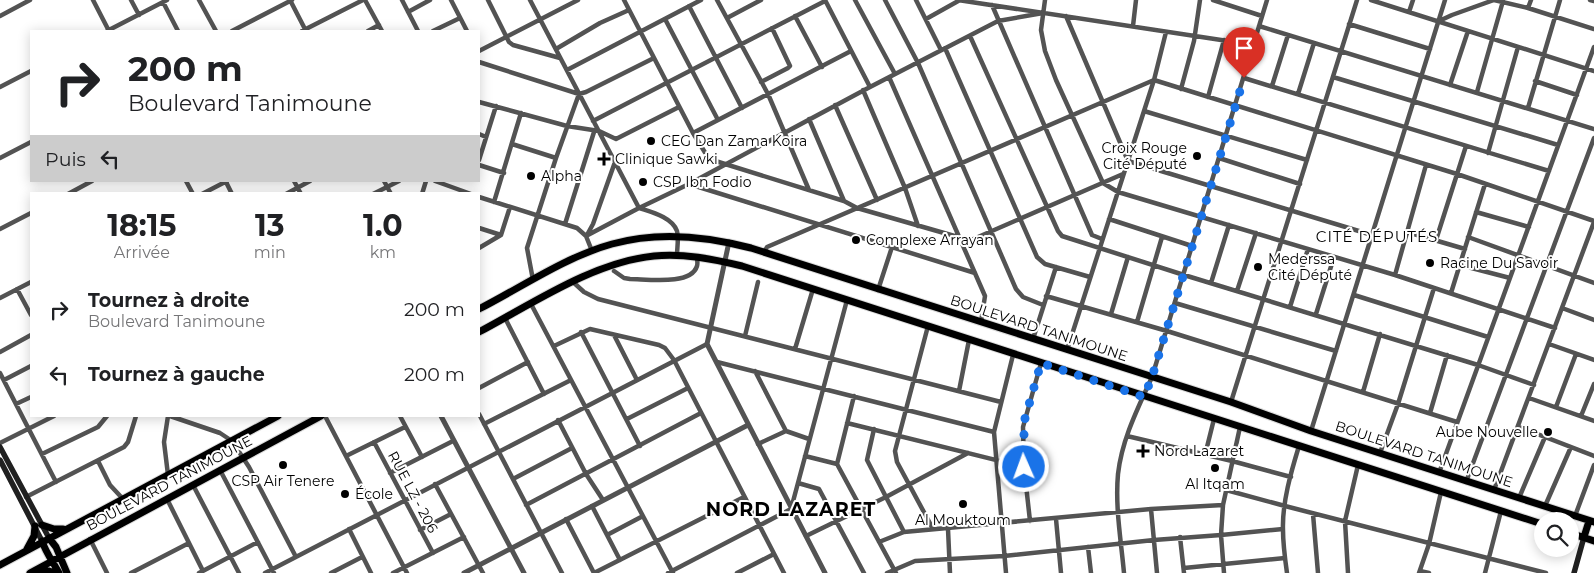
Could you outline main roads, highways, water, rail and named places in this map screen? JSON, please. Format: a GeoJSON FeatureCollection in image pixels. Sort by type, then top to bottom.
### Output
{"type":"FeatureCollection","features":[{"type":"Feature","properties":{"kind":"main road","name":"BOULEVARD TANIMOUNE"},"geometry":{"type":"LineString","coordinates":[[480,307],[591,249],[640,238],[678,236],[729,242],[1231,402],[1311,431],[1591,522]]}},
{"type":"Feature","properties":{"kind":"main road"},"geometry":{"type":"LineString","coordinates":[[480,331],[573,282],[596,271],[623,262],[655,256],[677,255],[724,262],[1534,521]]}},
{"type":"Feature","properties":{"kind":"main road","name":"BOULEVARD TANIMOUNE"},"geometry":{"type":"LineString","coordinates":[[0,565],[276,417]]}},
{"type":"Feature","properties":{"kind":"main road","name":"BOULEVARD TANIMOUNE"},"geometry":{"type":"LineString","coordinates":[[32,572],[319,417]]}},
{"type":"Feature","properties":{"kind":"main road"},"geometry":{"type":"LineString","coordinates":[[0,447],[26,497],[45,540],[46,554],[56,559]]}},
{"type":"Feature","properties":{"kind":"main road"},"geometry":{"type":"LineString","coordinates":[[0,460],[2,467],[38,526],[54,529],[68,528]]}},
{"type":"Feature","properties":{"kind":"main road"},"geometry":{"type":"LineString","coordinates":[[1574,573],[1584,537],[1591,522]]}},
{"type":"Feature","properties":{"kind":"main road"},"geometry":{"type":"LineString","coordinates":[[26,550],[38,526]]}},
{"type":"Feature","properties":{"kind":"main road"},"geometry":{"type":"LineString","coordinates":[[1579,536],[1594,541]]}},
{"type":"Feature","properties":{"kind":"main road"},"geometry":{"type":"LineString","coordinates":[[45,540],[56,547],[56,559],[64,572]]}},
{"type":"Feature","properties":{"kind":"main road"},"geometry":{"type":"LineString","coordinates":[[64,572],[68,558],[76,548]]}},
{"type":"Feature","properties":{"kind":"main road"},"geometry":{"type":"LineString","coordinates":[[32,572],[46,570],[55,573]]}},
{"type":"Feature","properties":{"kind":"place","name":"CEG Dan Zama Koira"},"geometry":{"type":"Point","coordinates":[651,141]}},
{"type":"Feature","properties":{"kind":"place","name":"Croix Rouge Cité Député"},"geometry":{"type":"Point","coordinates":[1197,156]}},
{"type":"Feature","properties":{"kind":"place","name":"Clinique Sawki"},"geometry":{"type":"Point","coordinates":[604,159]}},
{"type":"Feature","properties":{"kind":"place","name":"Alpha"},"geometry":{"type":"Point","coordinates":[531,176]}},
{"type":"Feature","properties":{"kind":"place","name":"CSP Ibn Fodio"},"geometry":{"type":"Point","coordinates":[643,182]}},
{"type":"Feature","properties":{"kind":"place","name":"Complexe Arrayan"},"geometry":{"type":"Point","coordinates":[856,240]}},
{"type":"Feature","properties":{"kind":"place","name":"Racine Du Savoir"},"geometry":{"type":"Point","coordinates":[1430,263]}},
{"type":"Feature","properties":{"kind":"place","name":"Mederssa Cité Député"},"geometry":{"type":"Point","coordinates":[1258,267]}},
{"type":"Feature","properties":{"kind":"place","name":"Aube Nouvelle"},"geometry":{"type":"Point","coordinates":[1548,432]}},
{"type":"Feature","properties":{"kind":"place","name":"Nord Lazaret"},"geometry":{"type":"Point","coordinates":[1143,451]}},
{"type":"Feature","properties":{"kind":"place","name":"CSP Air Tenere"},"geometry":{"type":"Point","coordinates":[283,465]}},
{"type":"Feature","properties":{"kind":"place","name":"Al Itqam"},"geometry":{"type":"Point","coordinates":[1215,468]}},
{"type":"Feature","properties":{"kind":"place","name":"École"},"geometry":{"type":"Point","coordinates":[345,494]}},
{"type":"Feature","properties":{"kind":"place","name":"Al Mouktoum"},"geometry":{"type":"Point","coordinates":[963,504]}},
{"type":"Feature","properties":{"kind":"district","name":"CITÉ DÉPUTÉS"},"geometry":{"type":"Point","coordinates":[1377,237]}},
{"type":"Feature","properties":{"kind":"district","name":"NORD LAZARET"},"geometry":{"type":"Point","coordinates":[791,509]}}]}
